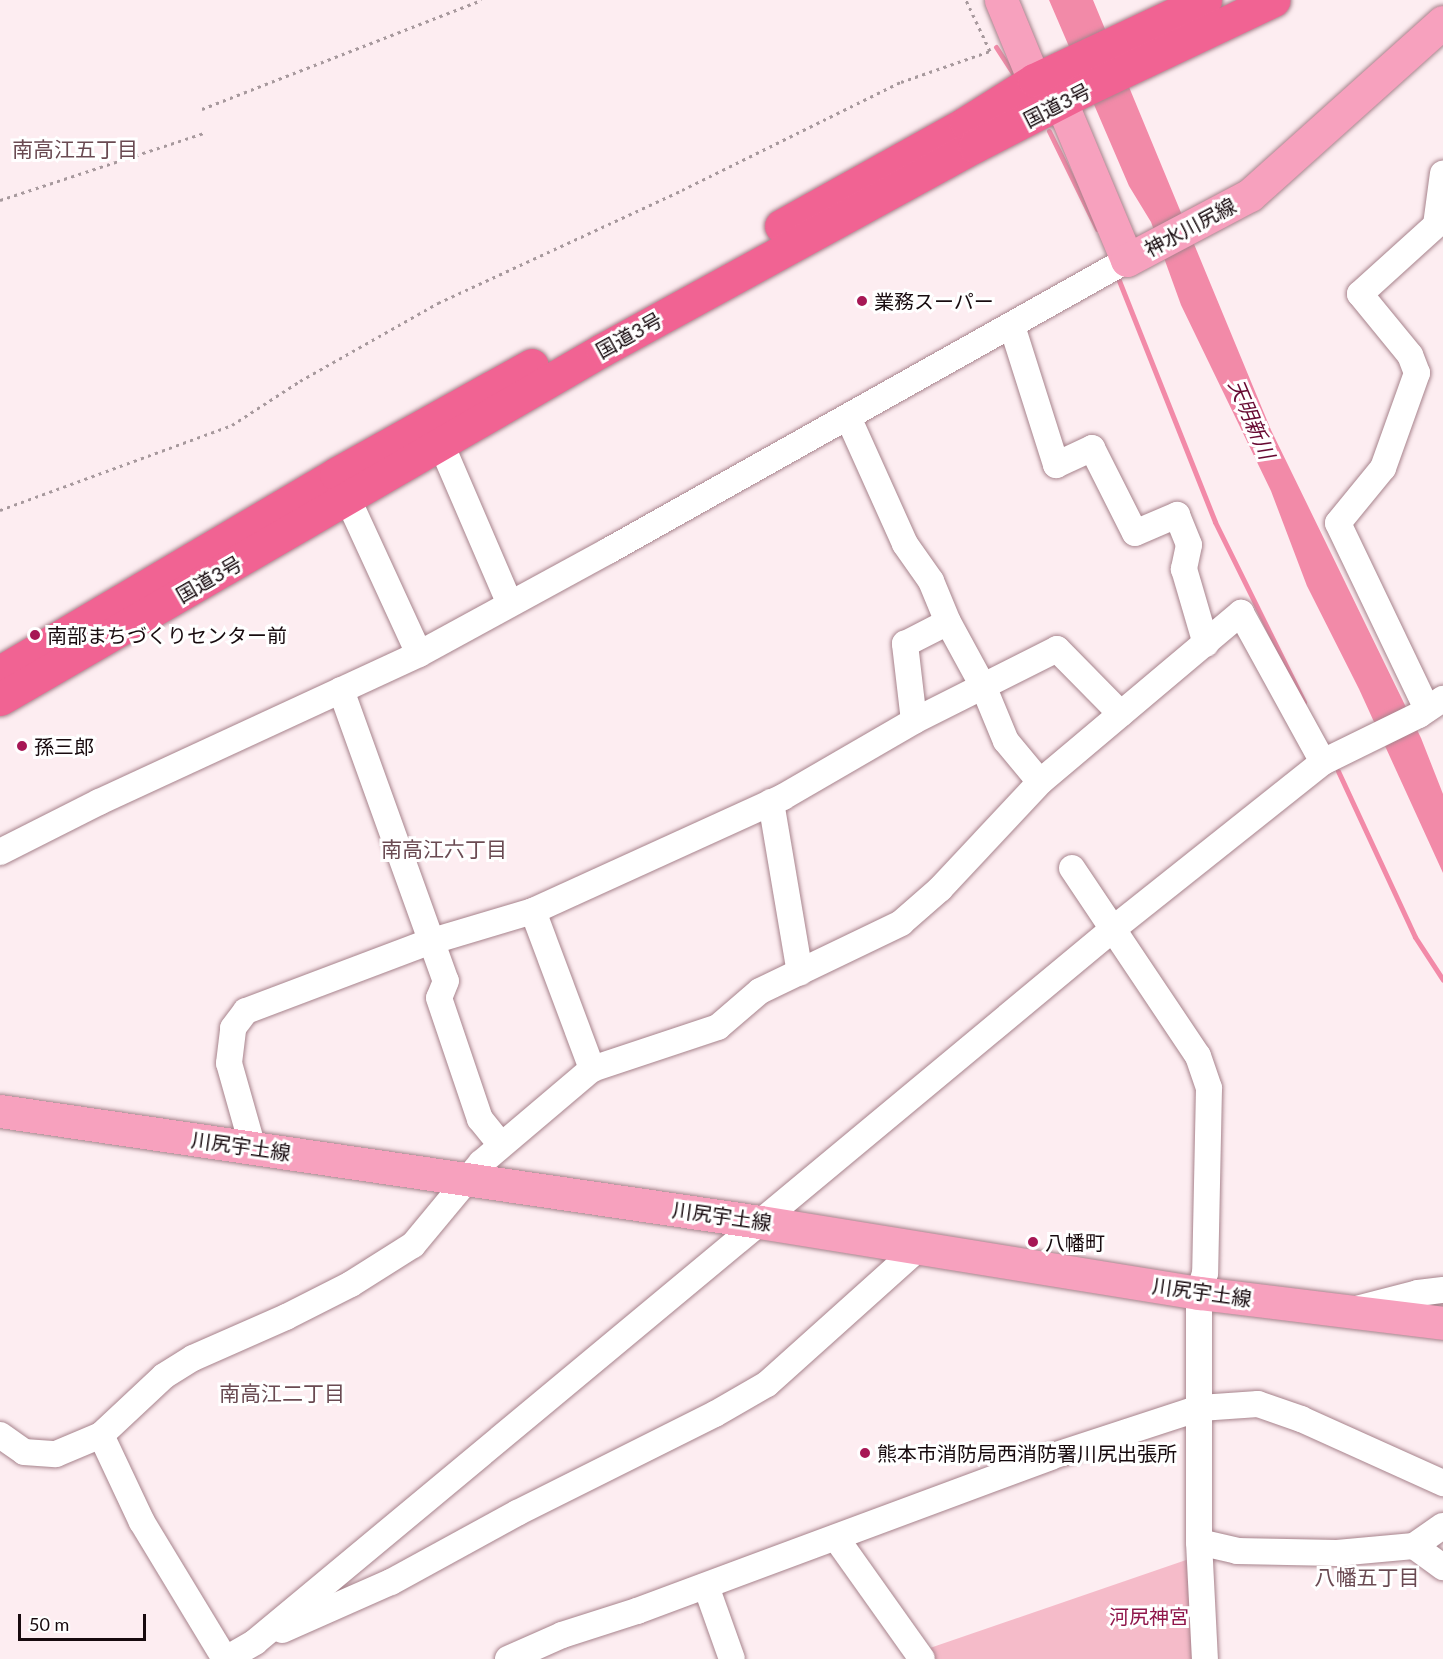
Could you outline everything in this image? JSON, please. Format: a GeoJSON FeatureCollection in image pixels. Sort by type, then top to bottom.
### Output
{"type":"FeatureCollection","features":[{"type":"Feature","properties":{"kind":"highway","name":"国道3号"},"geometry":{"type":"LineString","coordinates":[[0,672],[342,487],[441,444],[602,350],[975,146],[1122,55],[1205,0]]}},
{"type":"Feature","properties":{"kind":"highway","name":"国道3号"},"geometry":{"type":"LineString","coordinates":[[1122,55],[1274,0]]}},
{"type":"Feature","properties":{"kind":"highway","name":"国道3号"},"geometry":{"type":"LineString","coordinates":[[0,699],[342,487],[966,123],[1035,80],[1070,86]]}},
{"type":"Feature","properties":{"kind":"main road"},"geometry":{"type":"LineString","coordinates":[[1001,0],[1035,80]]}},
{"type":"Feature","properties":{"kind":"main road","name":"神水川尻線"},"geometry":{"type":"LineString","coordinates":[[1070,86],[1140,253],[1250,195],[1443,22]]}},
{"type":"Feature","properties":{"kind":"main road","name":"川尻宇土線"},"geometry":{"type":"LineString","coordinates":[[0,1111],[921,1246],[1199,1293],[1443,1323]]}},
{"type":"Feature","properties":{"kind":"street"},"geometry":{"type":"LineString","coordinates":[[257,1640],[1113,929],[1329,759],[1430,708],[1338,524],[1383,468],[1417,373],[1410,355],[1360,294],[1436,225],[1443,173]]}},
{"type":"Feature","properties":{"kind":"street"},"geometry":{"type":"LineString","coordinates":[[0,852],[99,802],[418,654],[1140,253]]}},
{"type":"Feature","properties":{"kind":"street"},"geometry":{"type":"LineString","coordinates":[[1012,326],[1056,465],[1092,448],[1135,533],[1177,515],[1189,545],[1185,569],[1206,644]]}},
{"type":"Feature","properties":{"kind":"street"},"geometry":{"type":"LineString","coordinates":[[848,417],[905,544],[931,581],[948,622],[984,688],[1006,741],[1040,782]]}},
{"type":"Feature","properties":{"kind":"street"},"geometry":{"type":"LineString","coordinates":[[441,444],[510,604]]}},
{"type":"Feature","properties":{"kind":"street"},"geometry":{"type":"LineString","coordinates":[[342,487],[418,654]]}},
{"type":"Feature","properties":{"kind":"street"},"geometry":{"type":"LineString","coordinates":[[0,1435],[24,1452],[56,1454],[101,1436],[164,1376],[193,1358],[286,1317],[351,1284],[413,1245],[466,1178],[501,1145],[592,1069],[718,1027],[760,991],[902,923],[940,889],[1040,782],[1241,613],[1329,759]]}},
{"type":"Feature","properties":{"kind":"street"},"geometry":{"type":"LineString","coordinates":[[914,721],[905,644],[948,622]]}},
{"type":"Feature","properties":{"kind":"street"},"geometry":{"type":"LineString","coordinates":[[253,1148],[229,1064],[233,1028],[246,1011],[429,942],[533,910],[771,802],[914,721],[984,688],[1057,649],[1121,714]]}},
{"type":"Feature","properties":{"kind":"street"},"geometry":{"type":"LineString","coordinates":[[341,690],[429,942],[446,981],[439,998],[476,1108],[480,1119],[501,1145]]}},
{"type":"Feature","properties":{"kind":"street"},"geometry":{"type":"LineString","coordinates":[[771,802],[800,973]]}},
{"type":"Feature","properties":{"kind":"street"},"geometry":{"type":"LineString","coordinates":[[1072,868],[1198,1056],[1209,1088],[1205,1273],[1199,1293],[1199,1542],[1205,1659]]}},
{"type":"Feature","properties":{"kind":"street"},"geometry":{"type":"LineString","coordinates":[[533,910],[592,1069]]}},
{"type":"Feature","properties":{"kind":"street"},"geometry":{"type":"LineString","coordinates":[[101,1436],[142,1522],[225,1659],[257,1640],[392,1582],[517,1513],[715,1414],[767,1384],[921,1246]]}},
{"type":"Feature","properties":{"kind":"street"},"geometry":{"type":"LineString","coordinates":[[1348,1311],[1418,1293],[1443,1290]]}},
{"type":"Feature","properties":{"kind":"street"},"geometry":{"type":"LineString","coordinates":[[508,1659],[562,1635],[706,1586],[1050,1457],[1200,1408],[1258,1404],[1301,1419],[1443,1483]]}},
{"type":"Feature","properties":{"kind":"street"},"geometry":{"type":"LineString","coordinates":[[1199,1542],[1237,1551],[1337,1553],[1414,1546],[1443,1526]]}},
{"type":"Feature","properties":{"kind":"street"},"geometry":{"type":"LineString","coordinates":[[836,1538],[922,1659]]}},
{"type":"Feature","properties":{"kind":"street"},"geometry":{"type":"LineString","coordinates":[[1414,1546],[1443,1567]]}},
{"type":"Feature","properties":{"kind":"street"},"geometry":{"type":"LineString","coordinates":[[706,1586],[732,1659]]}},
{"type":"Feature","properties":{"kind":"path"},"geometry":{"type":"LineString","coordinates":[[202,110],[482,0]]}},
{"type":"Feature","properties":{"kind":"path"},"geometry":{"type":"LineString","coordinates":[[0,510],[232,425],[300,381],[438,303],[682,190],[901,82],[990,51],[966,0]]}},
{"type":"Feature","properties":{"kind":"path"},"geometry":{"type":"LineString","coordinates":[[0,200],[204,133]]}},
{"type":"Feature","properties":{"kind":"green space","name":"河尻神宮"},"geometry":{"type":"Polygon","coordinates":[[[1189,1559],[1193,1659],[935,1659],[927,1649],[1189,1559]]]}},
{"type":"Feature","properties":{"kind":"water","name":"天明新川"},"geometry":{"type":"Polygon","coordinates":[[[1049,0],[1093,0],[1271,430],[1421,738],[1443,794],[1443,873],[1359,689],[1307,586],[1271,491],[1181,305],[1151,222],[1129,186],[1049,0]]]}},
{"type":"Feature","properties":{"kind":"waterway"},"geometry":{"type":"LineString","coordinates":[[996,47],[1013,73]]}},
{"type":"Feature","properties":{"kind":"waterway"},"geometry":{"type":"LineString","coordinates":[[1049,131],[1097,229]]}},
{"type":"Feature","properties":{"kind":"waterway"},"geometry":{"type":"LineString","coordinates":[[1116,273],[1215,522],[1304,702]]}},
{"type":"Feature","properties":{"kind":"waterway"},"geometry":{"type":"LineString","coordinates":[[1338,771],[1415,937],[1443,980]]}},
{"type":"Feature","properties":{"kind":"place","name":"業務スーパー"},"geometry":{"type":"Point","coordinates":[862,301]}},
{"type":"Feature","properties":{"kind":"place","name":"南部まちづくりセンター前"},"geometry":{"type":"Point","coordinates":[35,635]}},
{"type":"Feature","properties":{"kind":"place","name":"孫三郎"},"geometry":{"type":"Point","coordinates":[22,746]}},
{"type":"Feature","properties":{"kind":"place","name":"八幡町"},"geometry":{"type":"Point","coordinates":[1033,1242]}},
{"type":"Feature","properties":{"kind":"place","name":"熊本市消防局西消防署川尻出張所"},"geometry":{"type":"Point","coordinates":[865,1453]}},
{"type":"Feature","properties":{"kind":"district","name":"南高江五丁目"},"geometry":{"type":"Point","coordinates":[75,149]}},
{"type":"Feature","properties":{"kind":"district","name":"南高江六丁目"},"geometry":{"type":"Point","coordinates":[444,849]}},
{"type":"Feature","properties":{"kind":"district","name":"南高江二丁目"},"geometry":{"type":"Point","coordinates":[282,1393]}},
{"type":"Feature","properties":{"kind":"district","name":"八幡五丁目"},"geometry":{"type":"Point","coordinates":[1367,1577]}}]}
